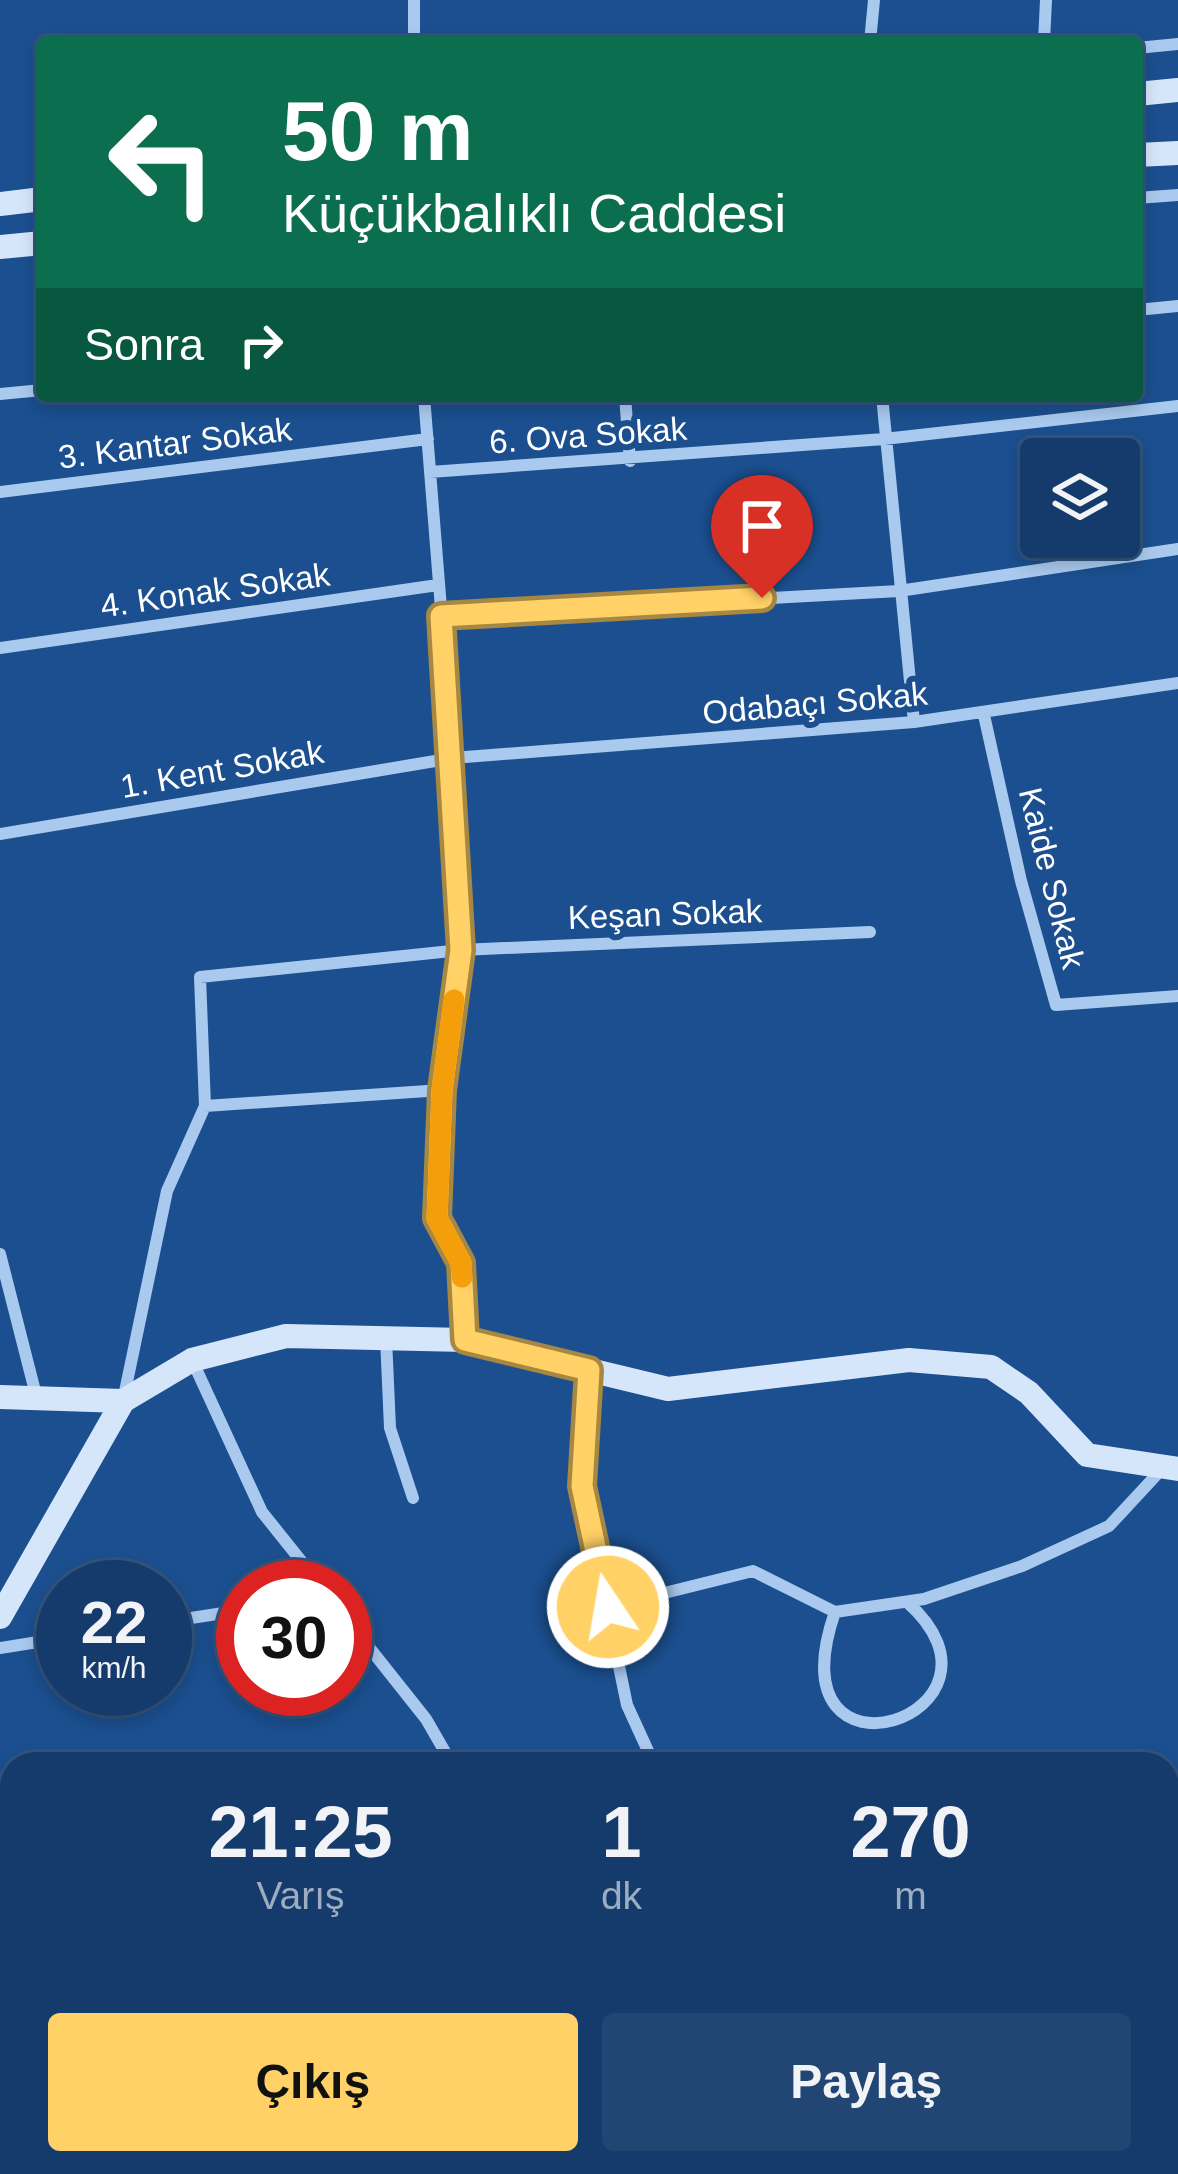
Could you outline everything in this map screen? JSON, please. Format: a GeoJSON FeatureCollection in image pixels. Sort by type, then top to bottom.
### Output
{"type":"FeatureCollection","features":[{"type":"Feature","properties":{"kind":"main road"},"geometry":{"type":"LineString","coordinates":[[1143,93],[1178,90]]}},
{"type":"Feature","properties":{"kind":"main road"},"geometry":{"type":"LineString","coordinates":[[1143,155],[1178,153]]}},
{"type":"Feature","properties":{"kind":"main road"},"geometry":{"type":"LineString","coordinates":[[0,204],[36,201]]}},
{"type":"Feature","properties":{"kind":"main road"},"geometry":{"type":"LineString","coordinates":[[0,247],[36,244]]}},
{"type":"Feature","properties":{"kind":"main road"},"geometry":{"type":"LineString","coordinates":[[0,1616],[123,1401],[192,1360],[286,1336],[465,1340],[668,1389],[909,1360],[991,1367],[1029,1393],[1087,1455],[1173,1464]]}},
{"type":"Feature","properties":{"kind":"main road"},"geometry":{"type":"LineString","coordinates":[[0,1397],[123,1401]]}},
{"type":"Feature","properties":{"kind":"street"},"geometry":{"type":"LineString","coordinates":[[414,0],[414,36]]}},
{"type":"Feature","properties":{"kind":"street"},"geometry":{"type":"LineString","coordinates":[[871,36],[874,0]]}},
{"type":"Feature","properties":{"kind":"street"},"geometry":{"type":"LineString","coordinates":[[1044,36],[1046,0]]}},
{"type":"Feature","properties":{"kind":"street"},"geometry":{"type":"LineString","coordinates":[[1143,47],[1178,44]]}},
{"type":"Feature","properties":{"kind":"street"},"geometry":{"type":"LineString","coordinates":[[1143,198],[1178,195]]}},
{"type":"Feature","properties":{"kind":"street"},"geometry":{"type":"LineString","coordinates":[[1143,309],[1178,306]]}},
{"type":"Feature","properties":{"kind":"street"},"geometry":{"type":"LineString","coordinates":[[0,394],[36,391]]}},
{"type":"Feature","properties":{"kind":"street"},"geometry":{"type":"LineString","coordinates":[[425,402],[453,758],[461,950],[442,1090],[437,1218],[461,1263],[465,1340]]}},
{"type":"Feature","properties":{"kind":"street"},"geometry":{"type":"LineString","coordinates":[[625,402],[630,461]]}},
{"type":"Feature","properties":{"kind":"street"},"geometry":{"type":"LineString","coordinates":[[882,402],[914,722]]}},
{"type":"Feature","properties":{"kind":"street","name":"6. Ova Sokak"},"geometry":{"type":"LineString","coordinates":[[430,472],[884,439],[1178,406]]}},
{"type":"Feature","properties":{"kind":"street","name":"3. Kantar Sokak"},"geometry":{"type":"LineString","coordinates":[[0,492],[428,440]]}},
{"type":"Feature","properties":{"kind":"street"},"geometry":{"type":"LineString","coordinates":[[441,616],[899,591],[1178,549]]}},
{"type":"Feature","properties":{"kind":"street","name":"4. Konak Sokak"},"geometry":{"type":"LineString","coordinates":[[0,648],[438,585]]}},
{"type":"Feature","properties":{"kind":"street","name":"Odabaçı Sokak"},"geometry":{"type":"LineString","coordinates":[[453,758],[984,715],[1178,683]]}},
{"type":"Feature","properties":{"kind":"street","name":"Kaide Sokak"},"geometry":{"type":"LineString","coordinates":[[984,715],[1021,881],[1057,1005],[1178,996]]}},
{"type":"Feature","properties":{"kind":"street","name":"1. Kent Sokak"},"geometry":{"type":"LineString","coordinates":[[0,834],[453,758]]}},
{"type":"Feature","properties":{"kind":"street","name":"Keşan Sokak"},"geometry":{"type":"LineString","coordinates":[[205,1106],[200,977],[461,950],[871,932]]}},
{"type":"Feature","properties":{"kind":"street"},"geometry":{"type":"LineString","coordinates":[[123,1401],[167,1191],[205,1106],[442,1090]]}},
{"type":"Feature","properties":{"kind":"street"},"geometry":{"type":"LineString","coordinates":[[0,1254],[37,1400]]}},
{"type":"Feature","properties":{"kind":"street"},"geometry":{"type":"LineString","coordinates":[[386,1338],[390,1428],[413,1498]]}},
{"type":"Feature","properties":{"kind":"street"},"geometry":{"type":"LineString","coordinates":[[192,1360],[262,1512],[300,1560]]}},
{"type":"Feature","properties":{"kind":"street"},"geometry":{"type":"LineString","coordinates":[[589,1370],[582,1486],[627,1705],[649,1752]]}},
{"type":"Feature","properties":{"kind":"street"},"geometry":{"type":"LineString","coordinates":[[608,1607],[753,1571],[835,1612],[907,1602],[1022,1566],[1109,1526],[1173,1464]]}},
{"type":"Feature","properties":{"kind":"street"},"geometry":{"type":"LineString","coordinates":[[835,1612],[820,1672],[828,1693],[842,1712],[869,1724],[900,1722],[929,1702],[940,1673],[936,1640],[907,1602]]}},
{"type":"Feature","properties":{"kind":"street"},"geometry":{"type":"LineString","coordinates":[[0,1648],[36,1642]]}},
{"type":"Feature","properties":{"kind":"street"},"geometry":{"type":"LineString","coordinates":[[372,1651],[426,1719],[445,1752]]}},
{"type":"Feature","properties":{"kind":"slow traffic"},"geometry":{"type":"LineString","coordinates":[[454,1000],[442,1090],[437,1218],[461,1263],[462,1277]]}},
{"type":"Feature","properties":{"kind":"route"},"geometry":{"type":"LineString","coordinates":[[608,1607],[582,1486],[589,1370],[465,1340],[461,1263],[437,1218],[442,1090],[461,950],[441,616],[762,598]]}}]}
